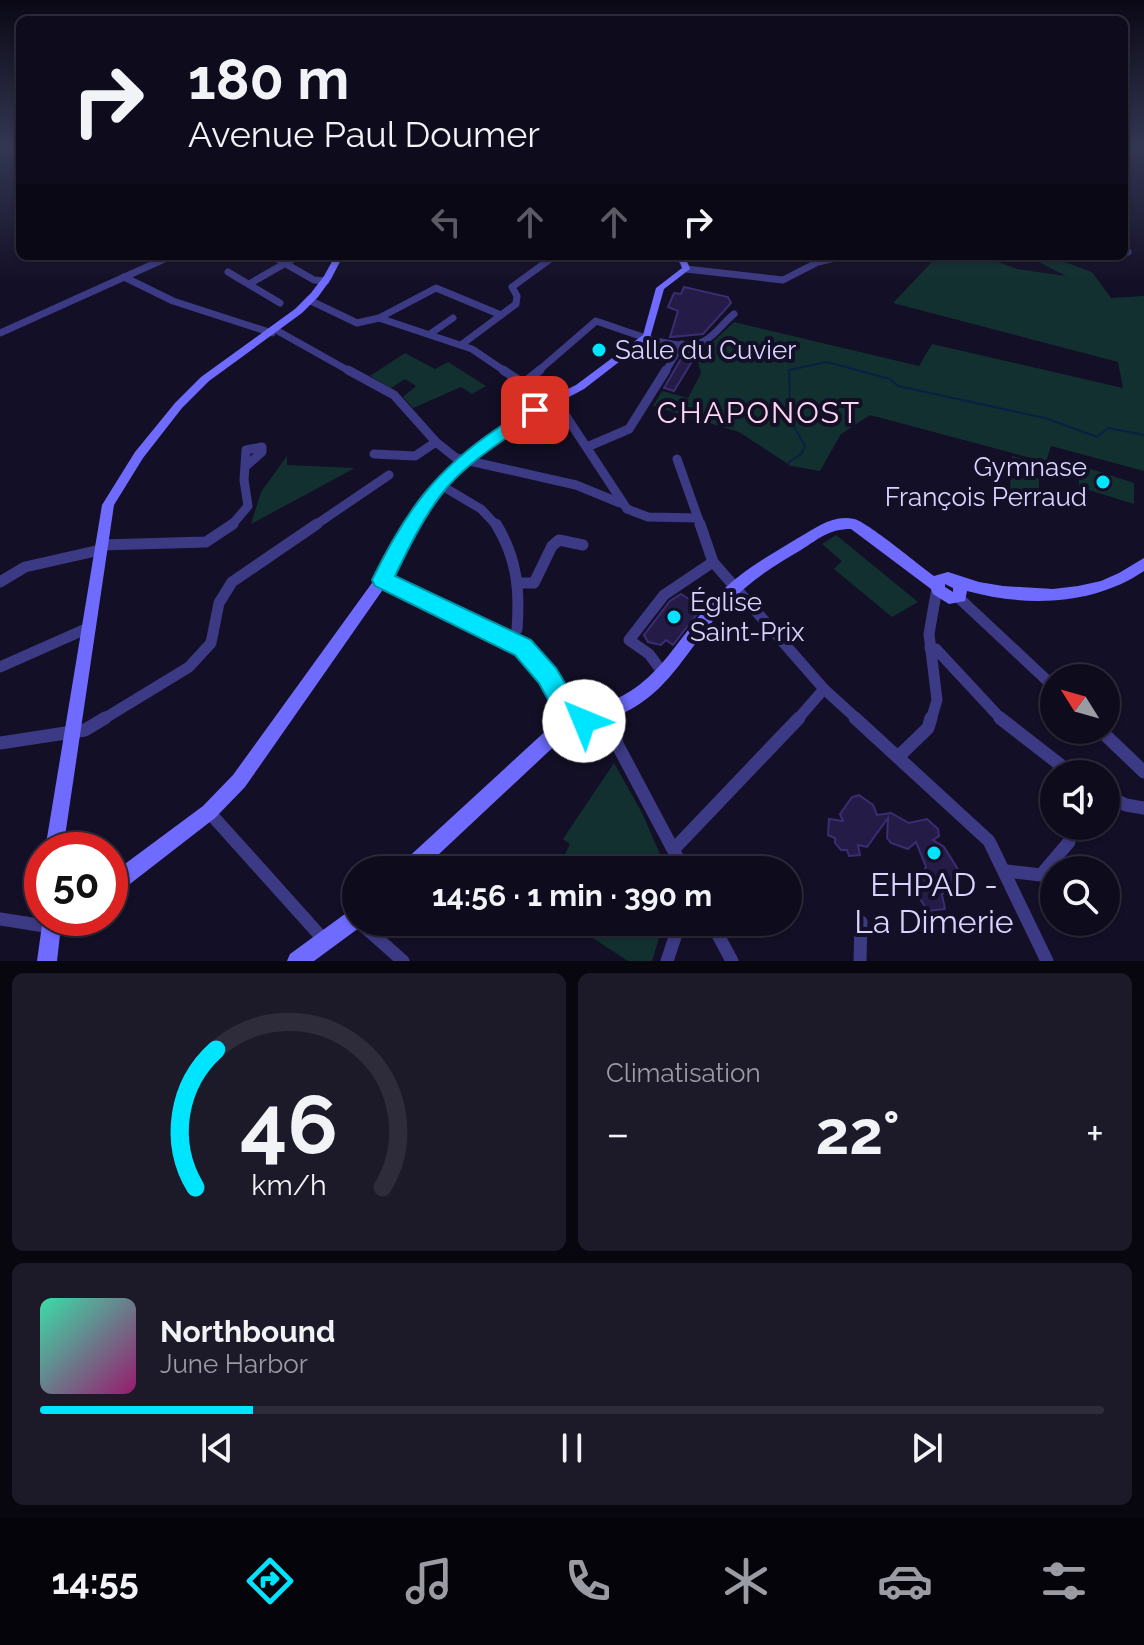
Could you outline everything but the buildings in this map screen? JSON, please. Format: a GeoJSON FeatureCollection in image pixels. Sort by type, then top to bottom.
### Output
{"type":"FeatureCollection","features":[{"type":"Feature","properties":{"kind":"main road"},"geometry":{"type":"LineString","coordinates":[[57,832],[100,547],[108,505],[115,490],[168,420],[207,377],[274,331],[309,300],[326,281],[337,260]]}},
{"type":"Feature","properties":{"kind":"main road"},"geometry":{"type":"LineString","coordinates":[[128,873],[209,812],[239,781],[382,580],[409,527],[439,484],[512,426],[580,387],[647,336],[660,288],[686,267],[678,260]]}},
{"type":"Feature","properties":{"kind":"main road"},"geometry":{"type":"LineString","coordinates":[[561,728],[572,731],[583,721],[624,709],[663,673],[713,610],[736,588],[839,522],[864,530],[917,570],[949,589],[994,592],[1091,590],[1122,580],[1144,564]]}},
{"type":"Feature","properties":{"kind":"main road"},"geometry":{"type":"LineString","coordinates":[[382,580],[523,648],[547,675],[565,705]]}},
{"type":"Feature","properties":{"kind":"main road"},"geometry":{"type":"LineString","coordinates":[[565,705],[577,706],[583,721]]}},
{"type":"Feature","properties":{"kind":"main road"},"geometry":{"type":"LineString","coordinates":[[561,728],[557,715],[565,705]]}},
{"type":"Feature","properties":{"kind":"main road"},"geometry":{"type":"LineString","coordinates":[[424,856],[561,728]]}},
{"type":"Feature","properties":{"kind":"main road"},"geometry":{"type":"LineString","coordinates":[[297,961],[342,929]]}},
{"type":"Feature","properties":{"kind":"main road"},"geometry":{"type":"LineString","coordinates":[[47,961],[54,936]]}},
{"type":"Feature","properties":{"kind":"street"},"geometry":{"type":"LineString","coordinates":[[0,333],[162,260]]}},
{"type":"Feature","properties":{"kind":"street"},"geometry":{"type":"LineString","coordinates":[[279,260],[314,280],[326,281]]}},
{"type":"Feature","properties":{"kind":"street"},"geometry":{"type":"LineString","coordinates":[[249,284],[293,260]]}},
{"type":"Feature","properties":{"kind":"street"},"geometry":{"type":"LineString","coordinates":[[461,345],[517,302],[512,287],[549,260]]}},
{"type":"Feature","properties":{"kind":"street"},"geometry":{"type":"LineString","coordinates":[[686,267],[783,280],[827,260]]}},
{"type":"Feature","properties":{"kind":"street"},"geometry":{"type":"LineString","coordinates":[[228,272],[280,303]]}},
{"type":"Feature","properties":{"kind":"street"},"geometry":{"type":"LineString","coordinates":[[124,277],[173,301],[274,331],[394,395],[436,442],[456,458],[576,485],[648,517],[698,518]]}},
{"type":"Feature","properties":{"kind":"street"},"geometry":{"type":"LineString","coordinates":[[309,300],[357,323],[379,318],[436,288],[501,315]]}},
{"type":"Feature","properties":{"kind":"street"},"geometry":{"type":"LineString","coordinates":[[524,383],[596,321],[682,344],[701,343],[734,314]]}},
{"type":"Feature","properties":{"kind":"street"},"geometry":{"type":"LineString","coordinates":[[379,318],[461,345],[554,401],[587,447],[620,503]]}},
{"type":"Feature","properties":{"kind":"street"},"geometry":{"type":"LineString","coordinates":[[430,334],[453,318]]}},
{"type":"Feature","properties":{"kind":"street"},"geometry":{"type":"LineString","coordinates":[[587,447],[629,429],[682,344]]}},
{"type":"Feature","properties":{"kind":"street"},"geometry":{"type":"LineString","coordinates":[[374,454],[415,456],[436,442]]}},
{"type":"Feature","properties":{"kind":"street"},"geometry":{"type":"LineString","coordinates":[[677,459],[713,562],[824,689],[989,841],[1047,961]]}},
{"type":"Feature","properties":{"kind":"street"},"geometry":{"type":"LineString","coordinates":[[0,582],[25,567],[100,547],[213,540],[237,523],[248,506],[245,467]]}},
{"type":"Feature","properties":{"kind":"street"},"geometry":{"type":"LineString","coordinates":[[0,743],[85,730],[189,667],[211,643],[219,603],[232,582],[389,475]]}},
{"type":"Feature","properties":{"kind":"street"},"geometry":{"type":"LineString","coordinates":[[439,484],[470,500],[502,529],[513,552],[521,583],[517,629]]}},
{"type":"Feature","properties":{"kind":"street"},"geometry":{"type":"LineString","coordinates":[[521,583],[534,583],[552,546],[559,540],[583,545]]}},
{"type":"Feature","properties":{"kind":"street"},"geometry":{"type":"LineString","coordinates":[[663,673],[649,654],[629,640],[644,613],[676,582],[713,562]]}},
{"type":"Feature","properties":{"kind":"street"},"geometry":{"type":"LineString","coordinates":[[933,611],[949,589]]}},
{"type":"Feature","properties":{"kind":"street"},"geometry":{"type":"LineString","coordinates":[[898,757],[928,728],[937,700],[929,624],[933,611],[949,589]]}},
{"type":"Feature","properties":{"kind":"street"},"geometry":{"type":"LineString","coordinates":[[949,589],[1040,674]]}},
{"type":"Feature","properties":{"kind":"street"},"geometry":{"type":"LineString","coordinates":[[0,667],[88,628]]}},
{"type":"Feature","properties":{"kind":"street"},"geometry":{"type":"LineString","coordinates":[[930,648],[936,649],[1005,723],[1054,760]]}},
{"type":"Feature","properties":{"kind":"street"},"geometry":{"type":"LineString","coordinates":[[674,849],[779,741],[824,689]]}},
{"type":"Feature","properties":{"kind":"street"},"geometry":{"type":"LineString","coordinates":[[611,715],[617,744],[677,856]]}},
{"type":"Feature","properties":{"kind":"street"},"geometry":{"type":"LineString","coordinates":[[583,721],[617,744]]}},
{"type":"Feature","properties":{"kind":"street"},"geometry":{"type":"LineString","coordinates":[[1115,744],[1144,772]]}},
{"type":"Feature","properties":{"kind":"street"},"geometry":{"type":"LineString","coordinates":[[1120,802],[1144,808]]}},
{"type":"Feature","properties":{"kind":"street"},"geometry":{"type":"LineString","coordinates":[[209,812],[324,940]]}},
{"type":"Feature","properties":{"kind":"street"},"geometry":{"type":"LineString","coordinates":[[1006,871],[1041,875],[1069,842]]}},
{"type":"Feature","properties":{"kind":"street"},"geometry":{"type":"LineString","coordinates":[[0,919],[24,920]]}},
{"type":"Feature","properties":{"kind":"street"},"geometry":{"type":"LineString","coordinates":[[860,961],[861,922]]}},
{"type":"Feature","properties":{"kind":"street"},"geometry":{"type":"LineString","coordinates":[[376,936],[403,961]]}},
{"type":"Feature","properties":{"kind":"street"},"geometry":{"type":"LineString","coordinates":[[667,961],[675,936]]}},
{"type":"Feature","properties":{"kind":"street"},"geometry":{"type":"LineString","coordinates":[[719,936],[732,961]]}},
{"type":"Feature","properties":{"kind":"green space"},"geometry":{"type":"Polygon","coordinates":[[[928,260],[993,260],[1017,269],[1066,276],[1035,260],[1062,260],[1092,272],[1111,298],[1144,296],[1144,471],[1051,446],[1046,462],[870,415],[841,434],[820,471],[791,466],[739,432],[653,406],[662,391],[688,398],[701,373],[698,362],[704,350],[734,322],[919,366],[932,344],[1123,388],[1118,362],[893,303],[931,263],[928,260]]]}},
{"type":"Feature","properties":{"kind":"green space"},"geometry":{"type":"Polygon","coordinates":[[[405,353],[435,369],[448,362],[486,386],[472,394],[461,387],[413,408],[403,397],[416,386],[405,379],[391,388],[370,376],[405,353]]]}},
{"type":"Feature","properties":{"kind":"green space"},"geometry":{"type":"Polygon","coordinates":[[[287,456],[287,465],[355,468],[251,524],[261,492],[287,456]]]}},
{"type":"Feature","properties":{"kind":"green space"},"geometry":{"type":"Polygon","coordinates":[[[1012,456],[1039,464],[1039,499],[1010,490],[1012,456]]]}},
{"type":"Feature","properties":{"kind":"green space"},"geometry":{"type":"Polygon","coordinates":[[[1079,465],[1134,483],[1134,504],[1079,487],[1079,465]]]}},
{"type":"Feature","properties":{"kind":"green space"},"geometry":{"type":"Polygon","coordinates":[[[836,535],[918,602],[892,617],[834,569],[842,561],[822,544],[836,535]]]}},
{"type":"Feature","properties":{"kind":"green space"},"geometry":{"type":"Polygon","coordinates":[[[614,763],[642,813],[661,856],[564,856],[570,844],[563,839],[614,763]]]}},
{"type":"Feature","properties":{"kind":"green space"},"geometry":{"type":"Polygon","coordinates":[[[590,936],[660,936],[652,961],[628,961],[590,936]]]}},
{"type":"Feature","properties":{"kind":"waterway"},"geometry":{"type":"LineString","coordinates":[[788,463],[801,454],[805,446],[790,420],[789,370],[827,362],[890,379],[898,386],[1045,418],[1097,437],[1108,428],[1144,435]]}},
{"type":"Feature","properties":{"kind":"place","name":"Salle du Cuvier"},"geometry":{"type":"Point","coordinates":[599,350]}},
{"type":"Feature","properties":{"kind":"place","name":"Gymnase François Perraud"},"geometry":{"type":"Point","coordinates":[1103,482]}},
{"type":"Feature","properties":{"kind":"place","name":"Église Saint-Prix"},"geometry":{"type":"Point","coordinates":[674,617]}},
{"type":"Feature","properties":{"kind":"place","name":"EHPAD - La Dimerie"},"geometry":{"type":"Point","coordinates":[934,853]}},
{"type":"Feature","properties":{"kind":"district","name":"CHAPONOST"},"geometry":{"type":"Point","coordinates":[759,413]}},
{"type":"Feature","properties":{"kind":"route"},"geometry":{"type":"LineString","coordinates":[[535,410],[492,440],[439,484],[409,527],[382,580],[523,648],[547,675],[565,705],[573,704],[581,709],[584,721]]}}]}
